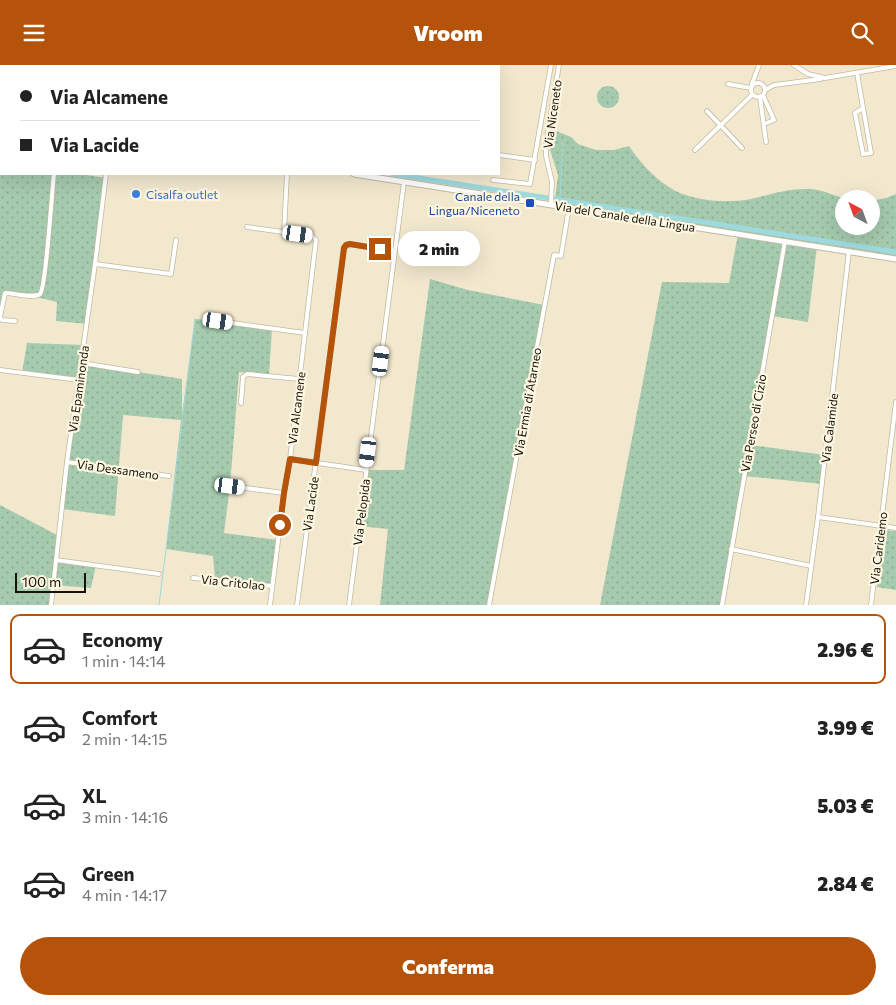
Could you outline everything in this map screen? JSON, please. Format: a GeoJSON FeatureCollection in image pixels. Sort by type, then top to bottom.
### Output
{"type":"FeatureCollection","features":[{"type":"Feature","properties":{"kind":"street"},"geometry":{"type":"LineString","coordinates":[[493,180],[530,184],[551,65]]}},
{"type":"Feature","properties":{"kind":"street","name":"Via Niceneto"},"geometry":{"type":"LineString","coordinates":[[551,202],[552,180],[546,156],[546,144],[559,65]]}},
{"type":"Feature","properties":{"kind":"street"},"geometry":{"type":"LineString","coordinates":[[752,95],[750,91],[759,65]]}},
{"type":"Feature","properties":{"kind":"street"},"geometry":{"type":"LineString","coordinates":[[794,65],[808,74],[825,78]]}},
{"type":"Feature","properties":{"kind":"street"},"geometry":{"type":"LineString","coordinates":[[865,65],[866,71]]}},
{"type":"Feature","properties":{"kind":"street"},"geometry":{"type":"LineString","coordinates":[[766,142],[761,96],[765,90],[774,85],[896,66]]}},
{"type":"Feature","properties":{"kind":"street"},"geometry":{"type":"LineString","coordinates":[[857,73],[871,153],[863,155],[856,113],[863,108]]}},
{"type":"Feature","properties":{"kind":"street"},"geometry":{"type":"LineString","coordinates":[[728,84],[751,87],[759,83],[764,86],[765,90]]}},
{"type":"Feature","properties":{"kind":"street"},"geometry":{"type":"LineString","coordinates":[[752,95],[754,97],[761,96]]}},
{"type":"Feature","properties":{"kind":"street"},"geometry":{"type":"LineString","coordinates":[[695,150],[752,95]]}},
{"type":"Feature","properties":{"kind":"street"},"geometry":{"type":"LineString","coordinates":[[761,96],[774,120],[764,124]]}},
{"type":"Feature","properties":{"kind":"street"},"geometry":{"type":"LineString","coordinates":[[707,111],[742,148]]}},
{"type":"Feature","properties":{"kind":"street"},"geometry":{"type":"LineString","coordinates":[[500,155],[534,160]]}},
{"type":"Feature","properties":{"kind":"street"},"geometry":{"type":"LineString","coordinates":[[15,321],[2,320],[0,317],[5,293],[32,296],[38,295],[42,290],[54,175]]}},
{"type":"Feature","properties":{"kind":"street","name":"Via Epaminonda"},"geometry":{"type":"LineString","coordinates":[[50,605],[67,462],[82,363],[106,175]]}},
{"type":"Feature","properties":{"kind":"street"},"geometry":{"type":"LineString","coordinates":[[247,227],[284,232],[287,175]]}},
{"type":"Feature","properties":{"kind":"street","name":"Via del Canale della Lingua"},"geometry":{"type":"LineString","coordinates":[[360,175],[551,202],[569,207],[896,259]]}},
{"type":"Feature","properties":{"kind":"street","name":"Via Pelopida"},"geometry":{"type":"LineString","coordinates":[[349,605],[404,182]]}},
{"type":"Feature","properties":{"kind":"street","name":"Via Ermia di Atarneo"},"geometry":{"type":"LineString","coordinates":[[490,605],[554,255],[561,256],[569,207]]}},
{"type":"Feature","properties":{"kind":"street","name":"Via Alcamene"},"geometry":{"type":"LineString","coordinates":[[270,605],[290,459],[316,241],[312,236],[284,232]]}},
{"type":"Feature","properties":{"kind":"street"},"geometry":{"type":"LineString","coordinates":[[95,264],[172,274],[176,240]]}},
{"type":"Feature","properties":{"kind":"street","name":"Via Perseo di Cizio"},"geometry":{"type":"LineString","coordinates":[[722,605],[785,241]]}},
{"type":"Feature","properties":{"kind":"street","name":"Via Lacide"},"geometry":{"type":"LineString","coordinates":[[297,605],[344,248],[350,244],[395,251]]}},
{"type":"Feature","properties":{"kind":"street","name":"Via Calamide"},"geometry":{"type":"LineString","coordinates":[[806,605],[850,251]]}},
{"type":"Feature","properties":{"kind":"street"},"geometry":{"type":"LineString","coordinates":[[218,321],[305,333]]}},
{"type":"Feature","properties":{"kind":"street"},"geometry":{"type":"LineString","coordinates":[[82,363],[138,372]]}},
{"type":"Feature","properties":{"kind":"street"},"geometry":{"type":"LineString","coordinates":[[0,370],[79,380]]}},
{"type":"Feature","properties":{"kind":"street"},"geometry":{"type":"LineString","coordinates":[[241,403],[244,377],[247,374],[299,379]]}},
{"type":"Feature","properties":{"kind":"street","name":"Via Caridemo"},"geometry":{"type":"LineString","coordinates":[[871,605],[896,401]]}},
{"type":"Feature","properties":{"kind":"street"},"geometry":{"type":"LineString","coordinates":[[290,459],[366,471]]}},
{"type":"Feature","properties":{"kind":"street","name":"Via Dessameno"},"geometry":{"type":"LineString","coordinates":[[67,462],[168,476]]}},
{"type":"Feature","properties":{"kind":"street"},"geometry":{"type":"LineString","coordinates":[[230,486],[284,493]]}},
{"type":"Feature","properties":{"kind":"street"},"geometry":{"type":"LineString","coordinates":[[818,517],[896,528]]}},
{"type":"Feature","properties":{"kind":"street"},"geometry":{"type":"LineString","coordinates":[[731,549],[811,565]]}},
{"type":"Feature","properties":{"kind":"street"},"geometry":{"type":"LineString","coordinates":[[56,560],[159,574]]}},
{"type":"Feature","properties":{"kind":"street","name":"Via Critolao"},"geometry":{"type":"LineString","coordinates":[[193,578],[272,586]]}},
{"type":"Feature","properties":{"kind":"green space"},"geometry":{"type":"Polygon","coordinates":[[[608,86],[616,89],[619,97],[616,105],[608,108],[600,105],[597,97],[600,89],[608,86]]]}},
{"type":"Feature","properties":{"kind":"green space"},"geometry":{"type":"Polygon","coordinates":[[[551,129],[571,137],[578,144],[596,150],[614,150],[629,146],[647,168],[663,183],[677,192],[697,198],[731,201],[751,199],[796,189],[816,190],[835,195],[835,235],[880,235],[880,199],[896,194],[896,256],[558,203],[555,200],[558,175],[548,143],[551,129]]]}},
{"type":"Feature","properties":{"kind":"green space"},"geometry":{"type":"Polygon","coordinates":[[[0,175],[86,175],[106,178],[87,324],[56,321],[57,302],[32,296],[5,295],[0,320],[0,175]]]}},
{"type":"Feature","properties":{"kind":"green space"},"geometry":{"type":"Polygon","coordinates":[[[738,234],[817,246],[808,322],[772,316],[750,445],[825,455],[822,484],[744,476],[722,605],[600,605],[662,282],[729,283],[738,234]]]}},
{"type":"Feature","properties":{"kind":"green space"},"geometry":{"type":"Polygon","coordinates":[[[430,279],[468,290],[544,305],[489,605],[380,605],[388,529],[359,526],[366,470],[404,470],[430,279]]]}},
{"type":"Feature","properties":{"kind":"green space"},"geometry":{"type":"Polygon","coordinates":[[[195,319],[272,328],[269,376],[239,372],[230,486],[224,533],[278,540],[272,586],[215,580],[213,556],[166,549],[181,420],[123,415],[115,516],[62,509],[79,380],[22,373],[27,343],[84,345],[82,363],[182,379],[182,414],[195,319]]]}},
{"type":"Feature","properties":{"kind":"green space"},"geometry":{"type":"Polygon","coordinates":[[[0,505],[59,536],[56,560],[96,565],[91,588],[53,585],[51,605],[0,605],[0,505]]]}},
{"type":"Feature","properties":{"kind":"green space"},"geometry":{"type":"Polygon","coordinates":[[[885,530],[896,531],[896,590],[877,587],[885,530]]]}},
{"type":"Feature","properties":{"kind":"waterway"},"geometry":{"type":"LineString","coordinates":[[560,200],[563,142]]}},
{"type":"Feature","properties":{"kind":"waterway"},"geometry":{"type":"LineString","coordinates":[[399,175],[896,252]]}},
{"type":"Feature","properties":{"kind":"waterway"},"geometry":{"type":"LineString","coordinates":[[159,605],[195,319]]}},
{"type":"Feature","properties":{"kind":"place","name":"Cisalfa outlet"},"geometry":{"type":"Point","coordinates":[136,194]}},
{"type":"Feature","properties":{"kind":"place","name":"Canale della Lingua/Niceneto"},"geometry":{"type":"Point","coordinates":[530,203]}},
{"type":"Feature","properties":{"kind":"route"},"geometry":{"type":"LineString","coordinates":[[280,525],[290,459],[316,463],[344,248],[350,244],[380,249]]}}]}
